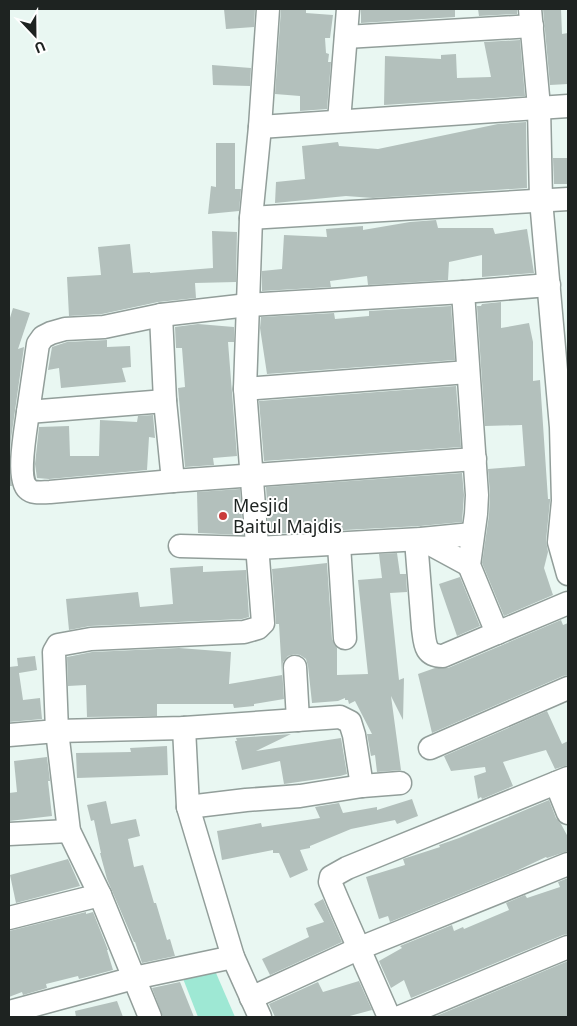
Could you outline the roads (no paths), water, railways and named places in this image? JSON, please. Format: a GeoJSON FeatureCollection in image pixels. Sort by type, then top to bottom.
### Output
{"type":"FeatureCollection","features":[{"type":"Feature","properties":{"kind":"street"},"geometry":{"type":"LineString","coordinates":[[150,1017],[100,895],[70,830],[57,731],[54,652],[58,645],[91,639],[252,631],[263,623],[245,389],[251,218],[260,127],[268,9]]}},
{"type":"Feature","properties":{"kind":"street"},"geometry":{"type":"LineString","coordinates":[[339,121],[348,9]]}},
{"type":"Feature","properties":{"kind":"street"},"geometry":{"type":"LineString","coordinates":[[346,37],[531,17],[539,107],[542,200],[561,428],[564,540],[568,574]]}},
{"type":"Feature","properties":{"kind":"street"},"geometry":{"type":"LineString","coordinates":[[260,127],[568,106]]}},
{"type":"Feature","properties":{"kind":"street"},"geometry":{"type":"LineString","coordinates":[[251,218],[568,199]]}},
{"type":"Feature","properties":{"kind":"street"},"geometry":{"type":"LineString","coordinates":[[475,459],[251,474],[50,492],[33,492],[26,488],[23,481],[22,463],[35,354],[38,344],[51,333],[64,329],[104,327],[161,315],[248,305],[549,285]]}},
{"type":"Feature","properties":{"kind":"street"},"geometry":{"type":"LineString","coordinates":[[463,292],[475,459],[476,514],[469,565],[497,633]]}},
{"type":"Feature","properties":{"kind":"street"},"geometry":{"type":"LineString","coordinates":[[161,315],[165,401],[173,481]]}},
{"type":"Feature","properties":{"kind":"street"},"geometry":{"type":"LineString","coordinates":[[245,389],[468,372]]}},
{"type":"Feature","properties":{"kind":"street"},"geometry":{"type":"LineString","coordinates":[[28,412],[165,401]]}},
{"type":"Feature","properties":{"kind":"street"},"geometry":{"type":"LineString","coordinates":[[180,546],[257,548],[418,540],[472,534]]}},
{"type":"Feature","properties":{"kind":"street"},"geometry":{"type":"LineString","coordinates":[[418,540],[469,565]]}},
{"type":"Feature","properties":{"kind":"street"},"geometry":{"type":"LineString","coordinates":[[418,540],[423,628],[426,644],[430,653],[434,656],[443,656],[568,603]]}},
{"type":"Feature","properties":{"kind":"street"},"geometry":{"type":"LineString","coordinates":[[339,544],[345,638]]}},
{"type":"Feature","properties":{"kind":"street"},"geometry":{"type":"LineString","coordinates":[[296,667],[298,720]]}},
{"type":"Feature","properties":{"kind":"street"},"geometry":{"type":"LineString","coordinates":[[430,748],[568,688]]}},
{"type":"Feature","properties":{"kind":"street"},"geometry":{"type":"LineString","coordinates":[[9,735],[57,731],[184,728],[340,717],[350,722],[354,735],[362,786]]}},
{"type":"Feature","properties":{"kind":"street"},"geometry":{"type":"LineString","coordinates":[[184,728],[188,807],[233,957],[256,1007],[360,948],[568,864]]}},
{"type":"Feature","properties":{"kind":"street"},"geometry":{"type":"LineString","coordinates":[[389,1017],[333,890],[330,882],[331,876],[562,780],[568,813]]}},
{"type":"Feature","properties":{"kind":"street"},"geometry":{"type":"LineString","coordinates":[[188,807],[300,796],[362,786],[400,783]]}},
{"type":"Feature","properties":{"kind":"street"},"geometry":{"type":"LineString","coordinates":[[9,834],[70,830]]}},
{"type":"Feature","properties":{"kind":"street"},"geometry":{"type":"LineString","coordinates":[[9,918],[100,895]]}},
{"type":"Feature","properties":{"kind":"street"},"geometry":{"type":"LineString","coordinates":[[400,1017],[568,947]]}},
{"type":"Feature","properties":{"kind":"street"},"geometry":{"type":"LineString","coordinates":[[9,1012],[134,978],[233,957]]}},
{"type":"Feature","properties":{"kind":"place","name":"Mesjid Baitul Majdis"},"geometry":{"type":"Point","coordinates":[223,516]}}]}
